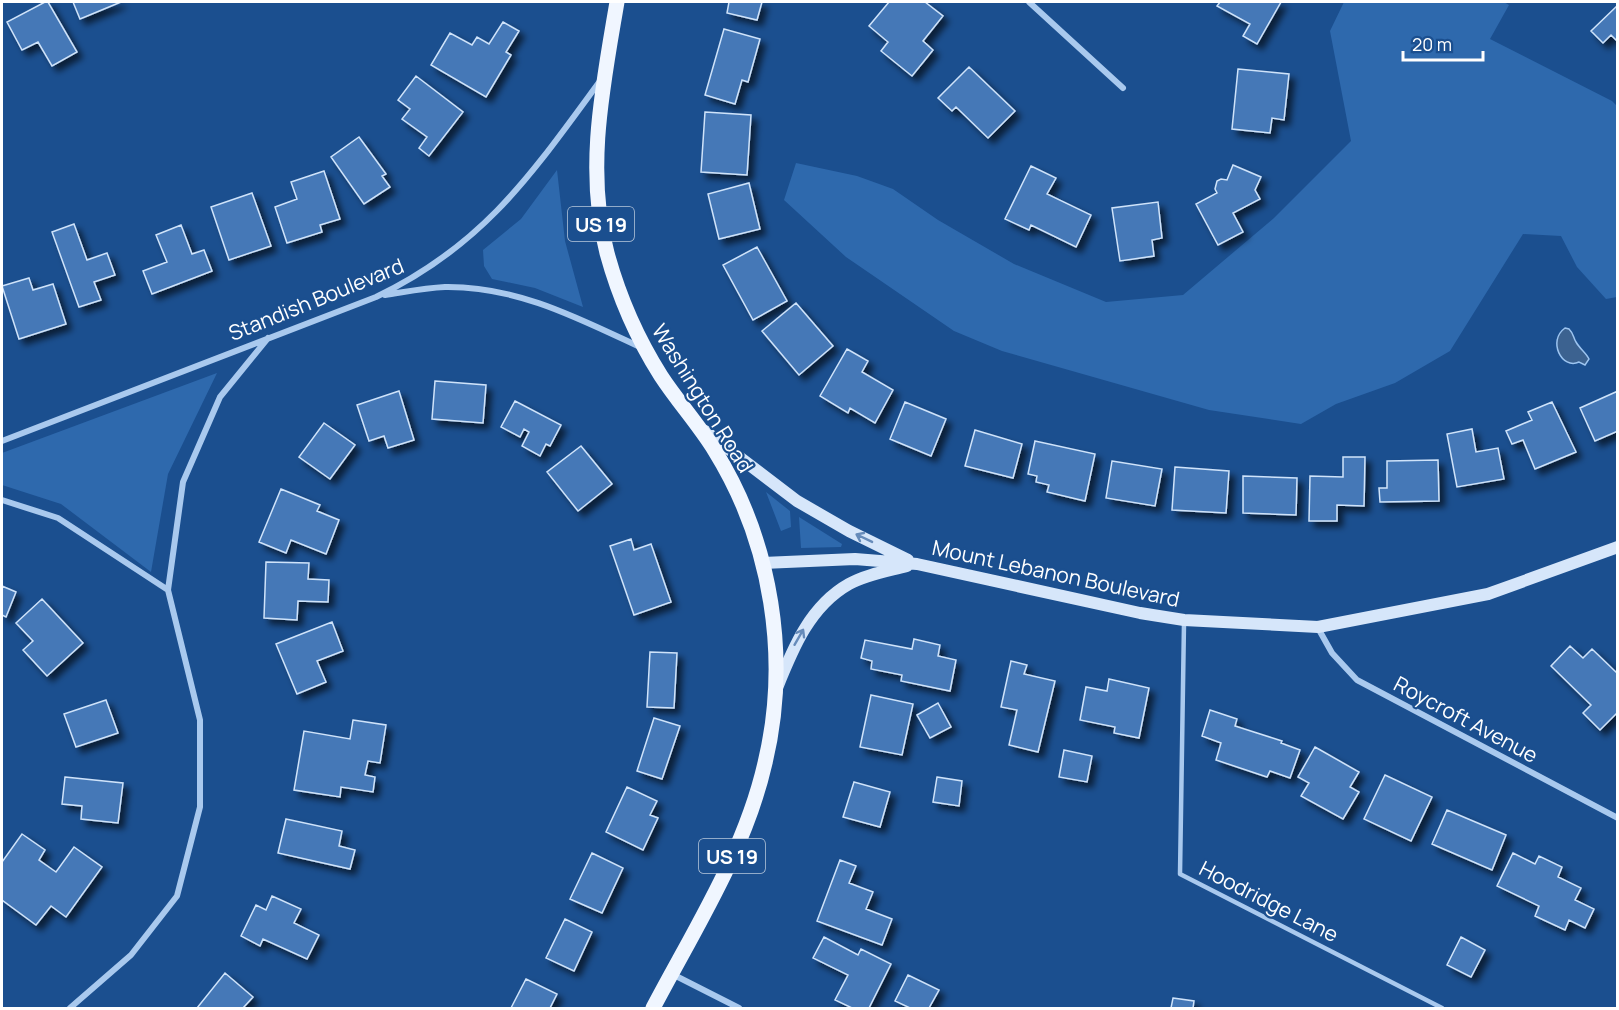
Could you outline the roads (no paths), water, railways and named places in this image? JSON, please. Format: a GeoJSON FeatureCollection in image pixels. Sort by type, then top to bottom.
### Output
{"type":"FeatureCollection","features":[{"type":"Feature","properties":{"kind":"main road","name":"Washington Road"},"geometry":{"type":"LineString","coordinates":[[617,2],[605,74],[596,156],[596,189],[607,252],[617,286],[644,349],[697,424],[732,481],[745,510],[763,563],[774,623],[776,691],[766,763],[744,828],[729,862],[653,1008]]}},
{"type":"Feature","properties":{"kind":"street"},"geometry":{"type":"LineString","coordinates":[[1029,2],[1123,88]]}},
{"type":"Feature","properties":{"kind":"street","name":"Standish Boulevard"},"geometry":{"type":"LineString","coordinates":[[2,441],[375,297],[407,282],[436,263],[488,221],[536,169],[605,74]]}},
{"type":"Feature","properties":{"kind":"street"},"geometry":{"type":"LineString","coordinates":[[375,297],[444,287],[499,291],[556,308],[644,349]]}},
{"type":"Feature","properties":{"kind":"street"},"geometry":{"type":"LineString","coordinates":[[69,1008],[130,955],[177,896],[200,807],[200,720],[168,590],[183,482],[220,397],[268,338]]}},
{"type":"Feature","properties":{"kind":"street"},"geometry":{"type":"LineString","coordinates":[[697,424],[797,501],[849,531],[917,564]]}},
{"type":"Feature","properties":{"kind":"street"},"geometry":{"type":"LineString","coordinates":[[2,500],[58,518],[168,590]]}},
{"type":"Feature","properties":{"kind":"street","name":"Mount Lebanon Boulevard"},"geometry":{"type":"LineString","coordinates":[[763,563],[855,560],[917,564],[1096,605],[1184,620],[1318,627],[1488,594],[1617,546]]}},
{"type":"Feature","properties":{"kind":"street"},"geometry":{"type":"LineString","coordinates":[[776,691],[792,650],[803,630],[831,597],[849,584],[871,574],[917,564]]}},
{"type":"Feature","properties":{"kind":"street","name":"Roycroft Avenue"},"geometry":{"type":"LineString","coordinates":[[1318,627],[1332,653],[1357,680],[1617,818]]}},
{"type":"Feature","properties":{"kind":"street"},"geometry":{"type":"LineString","coordinates":[[671,974],[738,1008]]}},
{"type":"Feature","properties":{"kind":"lane","name":"Hoodridge Lane"},"geometry":{"type":"LineString","coordinates":[[1184,620],[1180,874],[1442,1008]]}}]}
